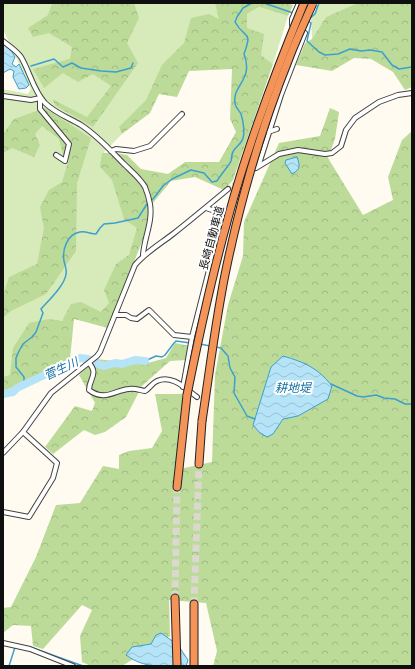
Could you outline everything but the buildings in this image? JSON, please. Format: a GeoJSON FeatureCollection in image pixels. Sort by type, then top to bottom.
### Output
{"type":"FeatureCollection","features":[{"type":"Feature","properties":{"kind":"highway","name":"長崎自動車道"},"geometry":{"type":"LineString","coordinates":[[177,487],[187,395],[204,314],[230,209],[262,111],[304,3]]}},
{"type":"Feature","properties":{"kind":"highway","name":"長崎自動車道"},"geometry":{"type":"LineString","coordinates":[[199,464],[202,421],[225,274],[239,214],[269,113],[290,56],[313,3]]}},
{"type":"Feature","properties":{"kind":"highway"},"geometry":{"type":"LineString","coordinates":[[175,598],[175,639],[177,666]]}},
{"type":"Feature","properties":{"kind":"highway"},"geometry":{"type":"LineString","coordinates":[[194,604],[194,666]]}},
{"type":"Feature","properties":{"kind":"street"},"geometry":{"type":"LineString","coordinates":[[299,3],[292,19],[292,25],[305,33],[257,166],[279,154],[298,150],[325,154],[332,153],[341,146],[346,130],[355,118],[379,102],[398,95],[412,93]]}},
{"type":"Feature","properties":{"kind":"street"},"geometry":{"type":"LineString","coordinates":[[3,41],[14,49],[21,57],[40,98],[54,110],[88,130],[138,177],[145,186],[149,198],[151,215],[143,255]]}},
{"type":"Feature","properties":{"kind":"street"},"geometry":{"type":"LineString","coordinates":[[3,96],[32,100],[40,98]]}},
{"type":"Feature","properties":{"kind":"street"},"geometry":{"type":"LineString","coordinates":[[40,98],[40,109],[69,144],[65,161],[56,154]]}},
{"type":"Feature","properties":{"kind":"street"},"geometry":{"type":"LineString","coordinates":[[111,151],[116,149],[134,151],[150,146],[182,114]]}},
{"type":"Feature","properties":{"kind":"street"},"geometry":{"type":"LineString","coordinates":[[268,132],[277,129]]}},
{"type":"Feature","properties":{"kind":"street"},"geometry":{"type":"LineString","coordinates":[[3,453],[23,432],[51,393],[89,363],[103,347],[135,265],[143,255],[156,247],[228,189]]}},
{"type":"Feature","properties":{"kind":"street"},"geometry":{"type":"LineString","coordinates":[[183,388],[192,345],[192,338],[224,211],[206,208]]}},
{"type":"Feature","properties":{"kind":"street"},"geometry":{"type":"LineString","coordinates":[[115,315],[126,315],[137,320],[149,310],[174,335],[192,338]]}},
{"type":"Feature","properties":{"kind":"street"},"geometry":{"type":"LineString","coordinates":[[89,363],[94,372],[89,388],[92,392],[111,395],[128,389],[145,391],[156,381],[168,379],[197,397]]}},
{"type":"Feature","properties":{"kind":"street"},"geometry":{"type":"LineString","coordinates":[[3,512],[29,517],[53,478],[57,463],[23,432]]}},
{"type":"Feature","properties":{"kind":"street"},"geometry":{"type":"LineString","coordinates":[[3,643],[30,649],[73,666]]}},
{"type":"Feature","properties":{"kind":"green space"},"geometry":{"type":"Polygon","coordinates":[[[3,3],[220,3],[223,19],[166,74],[151,105],[104,152],[143,224],[107,320],[70,315],[16,350],[11,379],[3,382],[3,89],[28,94],[31,89],[3,29],[3,3]]]}},
{"type":"Feature","properties":{"kind":"green space"},"geometry":{"type":"Polygon","coordinates":[[[52,3],[134,3],[139,18],[127,43],[138,63],[93,127],[56,106],[52,99],[87,117],[111,86],[93,74],[78,82],[63,73],[44,88],[33,69],[70,59],[72,47],[49,33],[33,37],[28,28],[48,15],[52,3]]]}},
{"type":"Feature","properties":{"kind":"green space"},"geometry":{"type":"Polygon","coordinates":[[[215,3],[287,3],[293,5],[288,16],[259,7],[247,14],[247,28],[264,34],[261,55],[273,64],[233,180],[224,190],[195,177],[171,181],[148,209],[147,229],[108,328],[74,319],[70,359],[3,392],[3,377],[10,375],[13,348],[29,323],[49,319],[62,321],[71,304],[81,302],[101,312],[109,303],[104,290],[116,264],[129,255],[137,228],[124,219],[112,180],[100,167],[102,153],[127,155],[141,169],[168,174],[185,162],[219,162],[236,132],[230,119],[232,69],[189,71],[177,97],[159,94],[150,113],[122,134],[119,127],[146,100],[162,65],[184,43],[191,18],[209,14],[219,19],[215,3]]]}},
{"type":"Feature","properties":{"kind":"green space"},"geometry":{"type":"Polygon","coordinates":[[[318,3],[357,3],[326,17],[312,39],[311,20],[318,3]]]}},
{"type":"Feature","properties":{"kind":"green space"},"geometry":{"type":"Polygon","coordinates":[[[357,3],[412,3],[412,87],[405,90],[393,72],[371,59],[354,58],[332,71],[296,65],[305,43],[312,39],[326,17],[357,3]]]}},
{"type":"Feature","properties":{"kind":"green space"},"geometry":{"type":"Polygon","coordinates":[[[259,7],[288,16],[273,64],[261,55],[247,28],[247,14],[259,7]]]}},
{"type":"Feature","properties":{"kind":"green space"},"geometry":{"type":"Polygon","coordinates":[[[45,108],[91,138],[77,183],[76,251],[46,294],[11,311],[3,318],[3,296],[9,277],[37,264],[44,228],[40,207],[49,190],[62,182],[69,159],[63,155],[59,139],[42,126],[35,134],[40,145],[34,157],[12,148],[3,153],[3,134],[14,119],[45,108]]]}},
{"type":"Feature","properties":{"kind":"green space"},"geometry":{"type":"Polygon","coordinates":[[[330,108],[339,112],[335,139],[328,158],[363,215],[393,200],[388,177],[402,140],[412,131],[412,666],[213,666],[217,651],[206,603],[169,600],[170,636],[122,666],[91,666],[82,662],[80,636],[92,610],[82,605],[43,649],[33,646],[31,626],[13,625],[3,633],[3,608],[11,607],[36,557],[56,505],[80,503],[103,466],[119,469],[119,455],[129,451],[152,448],[162,431],[155,394],[183,394],[175,470],[212,462],[215,375],[228,305],[243,256],[244,222],[279,143],[320,136],[330,108]]]}},
{"type":"Feature","properties":{"kind":"green space"},"geometry":{"type":"Polygon","coordinates":[[[175,343],[190,346],[186,360],[170,361],[142,386],[126,417],[105,432],[95,435],[84,430],[53,454],[45,447],[75,406],[92,411],[95,403],[79,375],[96,359],[144,364],[166,358],[175,343]]]}},
{"type":"Feature","properties":{"kind":"water"},"geometry":{"type":"Polygon","coordinates":[[[3,44],[11,50],[15,57],[12,64],[16,67],[19,64],[29,85],[26,88],[19,89],[13,77],[14,71],[10,69],[3,73],[3,44]]]}},
{"type":"Feature","properties":{"kind":"water"},"geometry":{"type":"Polygon","coordinates":[[[297,157],[299,167],[292,174],[285,163],[286,160],[297,157]]]}},
{"type":"Feature","properties":{"kind":"water","name":"耕地堤"},"geometry":{"type":"Polygon","coordinates":[[[283,356],[310,366],[332,386],[328,399],[298,416],[283,419],[273,434],[267,437],[260,433],[253,425],[271,367],[283,356]]]}},
{"type":"Feature","properties":{"kind":"water"},"geometry":{"type":"Polygon","coordinates":[[[161,633],[178,645],[188,660],[186,666],[147,665],[140,663],[126,655],[132,647],[151,644],[156,635],[161,633]]]}},
{"type":"Feature","properties":{"kind":"waterway"},"geometry":{"type":"LineString","coordinates":[[24,385],[24,377],[16,367],[16,358],[23,344],[36,332],[43,313],[41,309],[63,283],[66,274],[64,261],[66,243],[75,233],[84,232],[96,234],[104,224],[138,218],[147,204],[163,186],[172,179],[191,170],[204,173],[212,182],[217,181],[230,163],[233,151],[242,141],[244,135],[241,114],[236,107],[235,97],[245,76],[246,63],[244,54],[248,38],[235,22],[237,17],[243,8],[252,3],[264,3],[293,13]]}},
{"type":"Feature","properties":{"kind":"waterway"},"geometry":{"type":"LineString","coordinates":[[309,19],[315,14],[319,3]]}},
{"type":"Feature","properties":{"kind":"waterway"},"geometry":{"type":"LineString","coordinates":[[307,20],[311,23],[307,41],[319,52],[325,55],[338,54],[350,49],[361,51],[370,50],[382,52],[392,65],[399,69],[412,67]]}},
{"type":"Feature","properties":{"kind":"waterway"},"geometry":{"type":"LineString","coordinates":[[31,66],[54,59],[63,67],[72,63],[81,68],[116,72],[131,68],[133,63]]}},
{"type":"Feature","properties":{"kind":"waterway"},"geometry":{"type":"LineString","coordinates":[[145,361],[156,356],[162,357],[176,341],[190,343]]}},
{"type":"Feature","properties":{"kind":"waterway"},"geometry":{"type":"LineString","coordinates":[[200,344],[210,346]]}},
{"type":"Feature","properties":{"kind":"waterway"},"geometry":{"type":"LineString","coordinates":[[216,347],[221,348],[228,356],[230,368],[235,377],[234,393],[247,416],[255,419]]}},
{"type":"Feature","properties":{"kind":"waterway","name":"菅生川"},"geometry":{"type":"LineString","coordinates":[[3,394],[13,392],[17,388],[80,358],[88,359],[104,366],[115,363],[122,364],[135,360],[145,361]]}},
{"type":"Feature","properties":{"kind":"waterway"},"geometry":{"type":"LineString","coordinates":[[331,384],[357,396],[363,397],[376,395],[384,398],[395,399],[405,404],[412,404]]}},
{"type":"Feature","properties":{"kind":"waterway"},"geometry":{"type":"LineString","coordinates":[[9,666],[16,644],[30,647],[83,666]]}},
{"type":"Feature","properties":{"kind":"tunnel"},"geometry":{"type":"LineString","coordinates":[[228,189],[250,172]]}},
{"type":"Feature","properties":{"kind":"tunnel"},"geometry":{"type":"LineString","coordinates":[[194,604],[199,464]]}},
{"type":"Feature","properties":{"kind":"tunnel"},"geometry":{"type":"LineString","coordinates":[[175,598],[177,487]]}}]}
